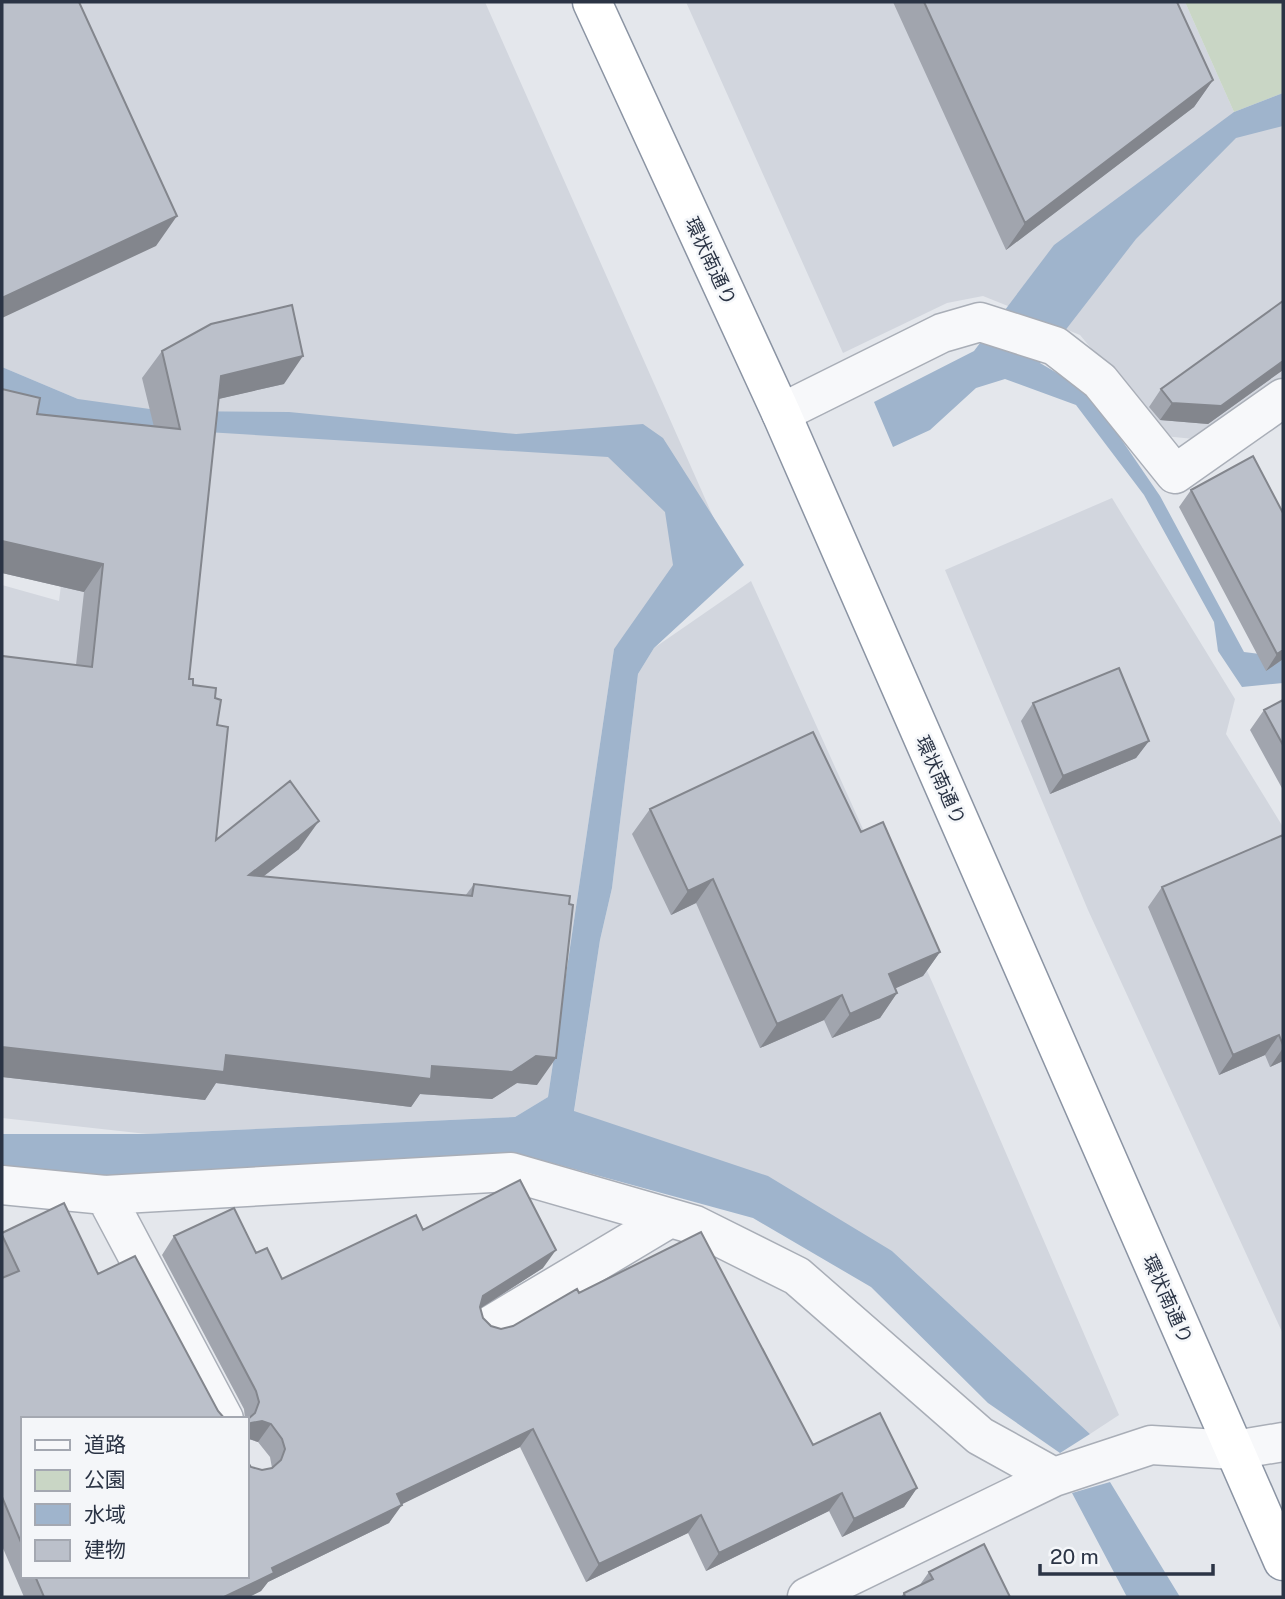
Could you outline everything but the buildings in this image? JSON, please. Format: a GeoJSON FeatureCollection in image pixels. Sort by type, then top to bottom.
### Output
{"type":"FeatureCollection","features":[{"type":"Feature","properties":{"kind":"highway","name":"環状南通り"},"geometry":{"type":"LineString","coordinates":[[592,2],[781,413],[1283,1561]]}},
{"type":"Feature","properties":{"kind":"street"},"geometry":{"type":"LineString","coordinates":[[781,413],[942,333],[980,323],[1055,346],[1100,381],[1175,474],[1283,398]]}},
{"type":"Feature","properties":{"kind":"street"},"geometry":{"type":"LineString","coordinates":[[2,1185],[105,1195],[511,1172],[695,1225],[797,1276],[980,1436],[1054,1477]]}},
{"type":"Feature","properties":{"kind":"street"},"geometry":{"type":"LineString","coordinates":[[105,1195],[223,1417]]}},
{"type":"Feature","properties":{"kind":"street"},"geometry":{"type":"LineString","coordinates":[[489,1326],[670,1218]]}},
{"type":"Feature","properties":{"kind":"street"},"geometry":{"type":"LineString","coordinates":[[807,1597],[1054,1477],[1152,1445],[1234,1450],[1283,1442]]}},
{"type":"Feature","properties":{"kind":"shaded area"},"geometry":{"type":"Polygon","coordinates":[[[2,2],[485,2],[715,521],[614,649],[548,1097],[515,1117],[147,1134],[2,1118],[2,585],[59,601],[80,435],[78,399],[2,367],[2,2]]]}},
{"type":"Feature","properties":{"kind":"shaded area"},"geometry":{"type":"Polygon","coordinates":[[[686,2],[1185,2],[1234,112],[1283,114],[1283,383],[1204,440],[1164,436],[1080,335],[983,296],[947,303],[843,353],[686,2]]]}},
{"type":"Feature","properties":{"kind":"shaded area"},"geometry":{"type":"Polygon","coordinates":[[[1112,498],[1235,699],[1226,734],[1283,827],[1283,1334],[1088,910],[945,570],[1112,498]]]}},
{"type":"Feature","properties":{"kind":"shaded area"},"geometry":{"type":"Polygon","coordinates":[[[751,581],[933,984],[1119,1415],[1090,1434],[892,1251],[574,1112],[600,940],[612,888],[638,674],[654,648],[751,581]]]}},
{"type":"Feature","properties":{"kind":"green space"},"geometry":{"type":"Polygon","coordinates":[[[1185,2],[1283,2],[1283,93],[1234,112],[1185,2]]]}},
{"type":"Feature","properties":{"kind":"water"},"geometry":{"type":"Polygon","coordinates":[[[1283,93],[1283,126],[1236,138],[1136,239],[1040,363],[1089,392],[1160,496],[1244,652],[1276,656],[1283,653],[1283,683],[1242,687],[1218,651],[1214,622],[1144,495],[1076,405],[1005,379],[976,388],[930,430],[893,447],[874,402],[974,351],[1054,245],[1234,112],[1283,93]]]}},
{"type":"Feature","properties":{"kind":"water"},"geometry":{"type":"Polygon","coordinates":[[[2,367],[78,399],[164,411],[289,412],[516,434],[643,424],[663,438],[744,565],[654,648],[638,674],[612,888],[600,940],[574,1111],[768,1176],[892,1251],[1090,1434],[1060,1453],[988,1403],[871,1287],[753,1218],[519,1154],[107,1181],[2,1168],[2,1134],[147,1134],[515,1117],[548,1097],[614,649],[673,565],[665,512],[608,457],[190,431],[80,435],[2,404],[2,367]]]}},
{"type":"Feature","properties":{"kind":"water"},"geometry":{"type":"Polygon","coordinates":[[[1110,1482],[1180,1597],[1127,1597],[1072,1493],[1110,1482]]]}}]}
